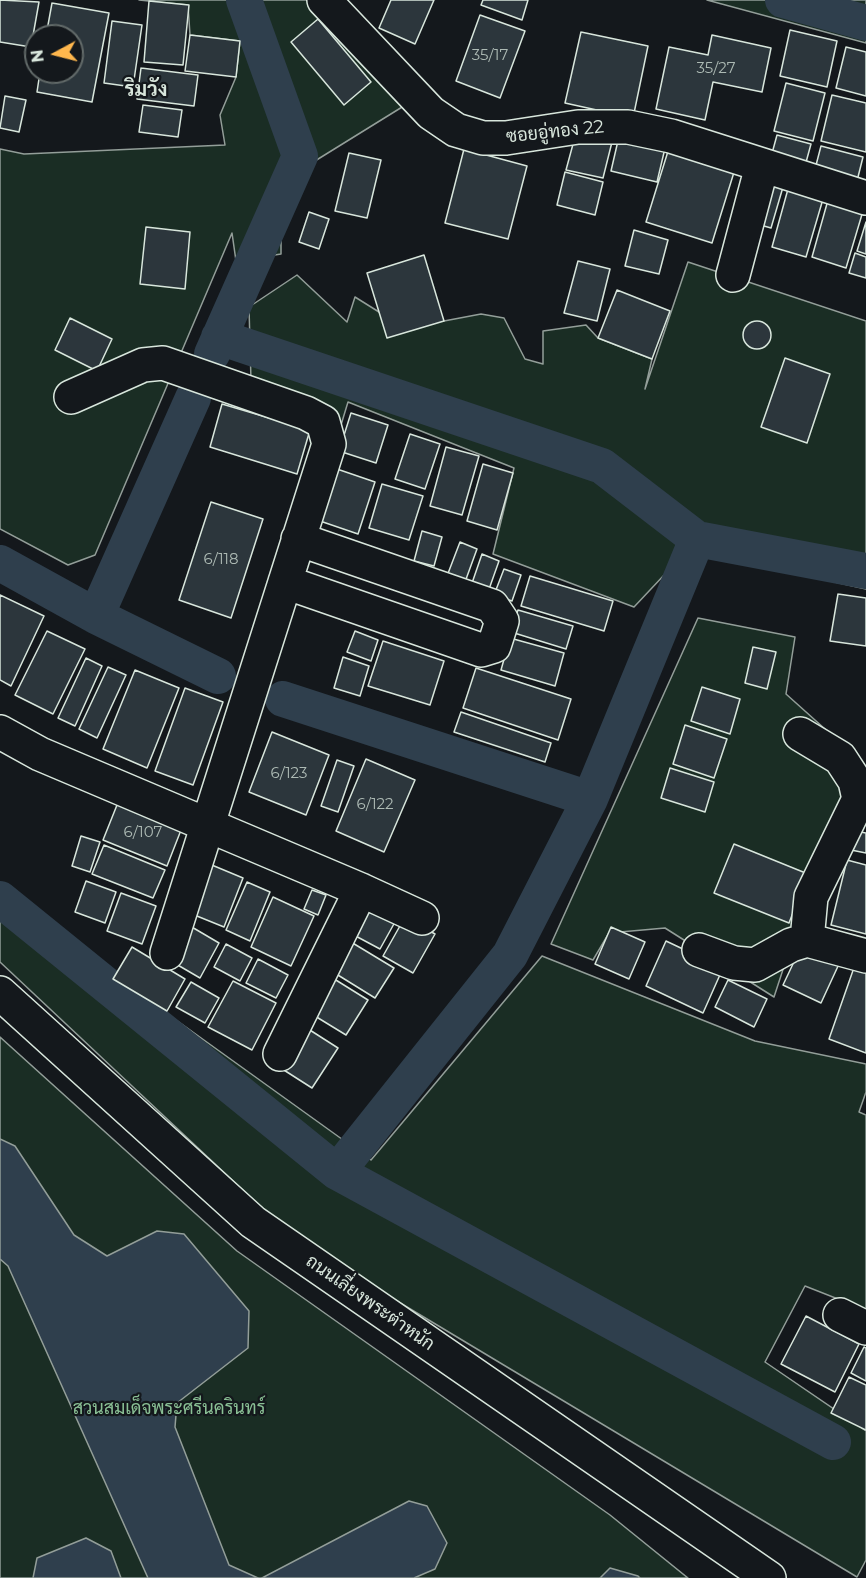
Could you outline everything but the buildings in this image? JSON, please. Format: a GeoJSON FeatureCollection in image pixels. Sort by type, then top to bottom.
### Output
{"type":"FeatureCollection","features":[{"type":"Feature","properties":{"kind":"street","name":"ซอยอู่ทอง 22"},"geometry":{"type":"LineString","coordinates":[[324,0],[431,113],[456,130],[483,138],[506,138],[578,127],[628,127],[671,136],[866,198]]}},
{"type":"Feature","properties":{"kind":"street"},"geometry":{"type":"LineString","coordinates":[[733,275],[762,166]]}},
{"type":"Feature","properties":{"kind":"street"},"geometry":{"type":"LineString","coordinates":[[71,398],[143,365],[163,363],[306,413],[323,422],[329,444],[167,953]]}},
{"type":"Feature","properties":{"kind":"street"},"geometry":{"type":"LineString","coordinates":[[285,582],[481,650],[494,646],[502,621],[492,606],[298,539]]}},
{"type":"Feature","properties":{"kind":"street"},"geometry":{"type":"LineString","coordinates":[[0,732],[40,754],[422,918]]}},
{"type":"Feature","properties":{"kind":"street"},"geometry":{"type":"LineString","coordinates":[[800,734],[840,758],[855,781],[862,802],[811,897],[807,940]]}},
{"type":"Feature","properties":{"kind":"street"},"geometry":{"type":"LineString","coordinates":[[280,1054],[361,890]]}},
{"type":"Feature","properties":{"kind":"street"},"geometry":{"type":"LineString","coordinates":[[699,950],[734,963],[755,964],[791,945],[807,940],[866,957]]}},
{"type":"Feature","properties":{"kind":"street","name":"ถนนเลี่ยงพระตำหนัก"},"geometry":{"type":"LineString","coordinates":[[0,993],[253,1222],[769,1578]]}},
{"type":"Feature","properties":{"kind":"green space"},"geometry":{"type":"Polygon","coordinates":[[[139,0],[317,0],[407,104],[281,182],[281,254],[236,261],[232,233],[95,555],[68,565],[0,529],[0,149],[24,154],[225,145],[220,115],[236,77],[240,41],[190,35],[188,5],[139,0]]]}},
{"type":"Feature","properties":{"kind":"green space"},"geometry":{"type":"Polygon","coordinates":[[[707,0],[866,0],[866,43],[707,0]]]}},
{"type":"Feature","properties":{"kind":"green space"},"geometry":{"type":"Polygon","coordinates":[[[688,262],[866,321],[866,589],[763,566],[723,531],[682,556],[634,607],[493,554],[514,468],[348,402],[341,425],[251,381],[249,307],[297,275],[347,322],[355,297],[379,312],[444,321],[481,314],[504,318],[525,359],[543,364],[543,331],[586,325],[598,338],[652,359],[645,389],[688,262]]]}},
{"type":"Feature","properties":{"kind":"green space"},"geometry":{"type":"Polygon","coordinates":[[[698,618],[795,637],[786,694],[864,764],[791,945],[774,997],[665,928],[609,933],[593,960],[551,944],[698,618]]]}},
{"type":"Feature","properties":{"kind":"green space"},"geometry":{"type":"Polygon","coordinates":[[[0,885],[41,923],[371,1160],[542,956],[755,1041],[866,1064],[866,1092],[859,1112],[866,1115],[866,1310],[805,1286],[765,1362],[866,1431],[866,1560],[857,1577],[297,1241],[0,962],[0,885]]]}},
{"type":"Feature","properties":{"kind":"green space","name":"สวนสมเด็จพระศรีนครินทร์"},"geometry":{"type":"Polygon","coordinates":[[[0,1037],[237,1251],[610,1515],[688,1578],[0,1578],[0,1037]]]}},
{"type":"Feature","properties":{"kind":"water"},"geometry":{"type":"Polygon","coordinates":[[[0,1139],[15,1146],[74,1235],[107,1256],[157,1231],[184,1234],[249,1311],[248,1348],[177,1403],[175,1427],[229,1565],[258,1578],[148,1578],[8,1266],[0,1259],[0,1139]]]}},
{"type":"Feature","properties":{"kind":"water"},"geometry":{"type":"Polygon","coordinates":[[[409,1501],[427,1506],[447,1543],[435,1569],[414,1578],[262,1578],[409,1501]]]}},
{"type":"Feature","properties":{"kind":"water"},"geometry":{"type":"Polygon","coordinates":[[[86,1538],[111,1551],[121,1578],[33,1578],[37,1558],[86,1538]]]}},
{"type":"Feature","properties":{"kind":"water"},"geometry":{"type":"Polygon","coordinates":[[[610,1568],[638,1576],[640,1578],[600,1578],[610,1568]]]}},
{"type":"Feature","properties":{"kind":"waterway"},"geometry":{"type":"LineString","coordinates":[[212,354],[300,156],[244,0]]}},
{"type":"Feature","properties":{"kind":"waterway"},"geometry":{"type":"LineString","coordinates":[[783,0],[866,23]]}},
{"type":"Feature","properties":{"kind":"waterway"},"geometry":{"type":"LineString","coordinates":[[219,337],[602,466],[697,539],[866,571]]}},
{"type":"Feature","properties":{"kind":"waterway"},"geometry":{"type":"LineString","coordinates":[[96,616],[193,398]]}},
{"type":"Feature","properties":{"kind":"waterway"},"geometry":{"type":"LineString","coordinates":[[337,1172],[510,955],[590,799],[697,539]]}},
{"type":"Feature","properties":{"kind":"waterway"},"geometry":{"type":"LineString","coordinates":[[0,563],[96,616],[218,676]]}},
{"type":"Feature","properties":{"kind":"waterway"},"geometry":{"type":"LineString","coordinates":[[283,699],[590,799]]}},
{"type":"Feature","properties":{"kind":"waterway"},"geometry":{"type":"LineString","coordinates":[[0,899],[337,1172],[833,1442]]}},
{"type":"Feature","properties":{"kind":"district","name":"ริมวัง"},"geometry":{"type":"Point","coordinates":[146,90]}}]}
